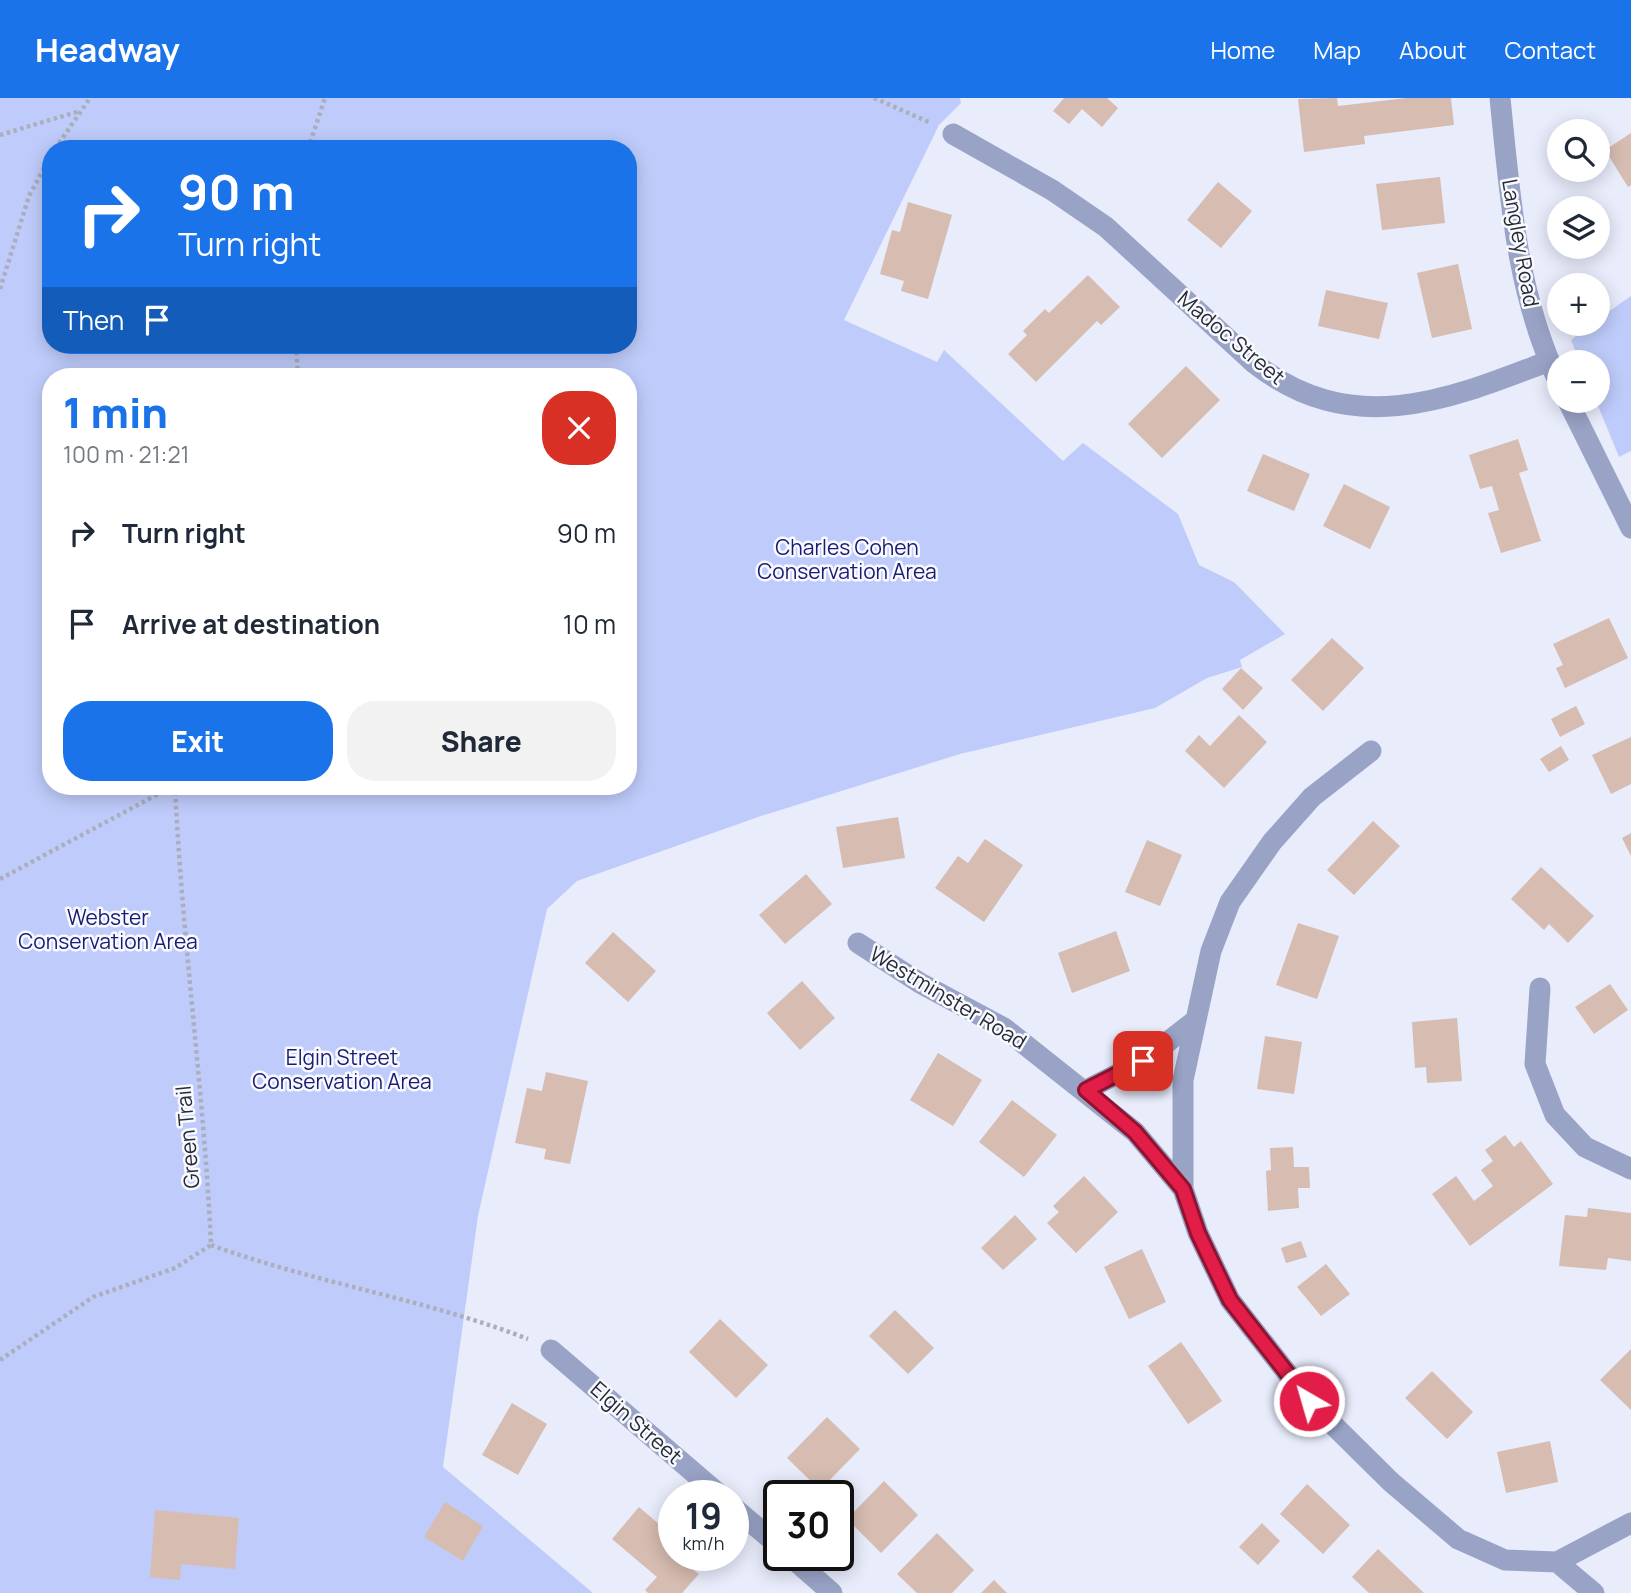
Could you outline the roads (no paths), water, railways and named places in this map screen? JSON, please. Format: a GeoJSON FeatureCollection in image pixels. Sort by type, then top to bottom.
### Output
{"type":"FeatureCollection","features":[{"type":"Feature","properties":{"kind":"street","name":"Langley Road"},"geometry":{"type":"LineString","coordinates":[[1500,98],[1520,264],[1534,321],[1547,356]]}},
{"type":"Feature","properties":{"kind":"street","name":"Madoc Street"},"geometry":{"type":"LineString","coordinates":[[953,134],[1081,208],[1120,239],[1254,363],[1273,378],[1315,398],[1361,407],[1411,405],[1455,396],[1547,362]]}},
{"type":"Feature","properties":{"kind":"street"},"geometry":{"type":"LineString","coordinates":[[1574,413],[1631,528]]}},
{"type":"Feature","properties":{"kind":"street"},"geometry":{"type":"LineString","coordinates":[[1183,1189],[1183,1080],[1210,951],[1230,902],[1272,842],[1312,797],[1371,751]]}},
{"type":"Feature","properties":{"kind":"street","name":"Westminster Road"},"geometry":{"type":"LineString","coordinates":[[858,943],[920,983],[1004,1028],[1086,1090],[1135,1132],[1183,1189],[1198,1233],[1230,1300],[1309,1401],[1391,1482],[1458,1539],[1505,1560],[1557,1562]]}},
{"type":"Feature","properties":{"kind":"street"},"geometry":{"type":"LineString","coordinates":[[1540,988],[1535,1064],[1555,1115],[1585,1147],[1631,1169]]}},
{"type":"Feature","properties":{"kind":"street"},"geometry":{"type":"LineString","coordinates":[[1086,1090],[1143,1061],[1196,1020]]}},
{"type":"Feature","properties":{"kind":"street","name":"Elgin Street"},"geometry":{"type":"LineString","coordinates":[[551,1350],[702,1480]]}},
{"type":"Feature","properties":{"kind":"street"},"geometry":{"type":"LineString","coordinates":[[749,1521],[763,1532]]}},
{"type":"Feature","properties":{"kind":"street"},"geometry":{"type":"LineString","coordinates":[[1594,1593],[1557,1562],[1631,1522]]}},
{"type":"Feature","properties":{"kind":"street"},"geometry":{"type":"LineString","coordinates":[[807,1571],[832,1593]]}},
{"type":"Feature","properties":{"kind":"park label","name":"Charles Cohen Conservation Area"},"geometry":{"type":"Point","coordinates":[847,560]}},
{"type":"Feature","properties":{"kind":"park label","name":"Webster Conservation Area"},"geometry":{"type":"Point","coordinates":[108,930]}},
{"type":"Feature","properties":{"kind":"park label","name":"Elgin Street Conservation Area"},"geometry":{"type":"Point","coordinates":[342,1070]}}]}
